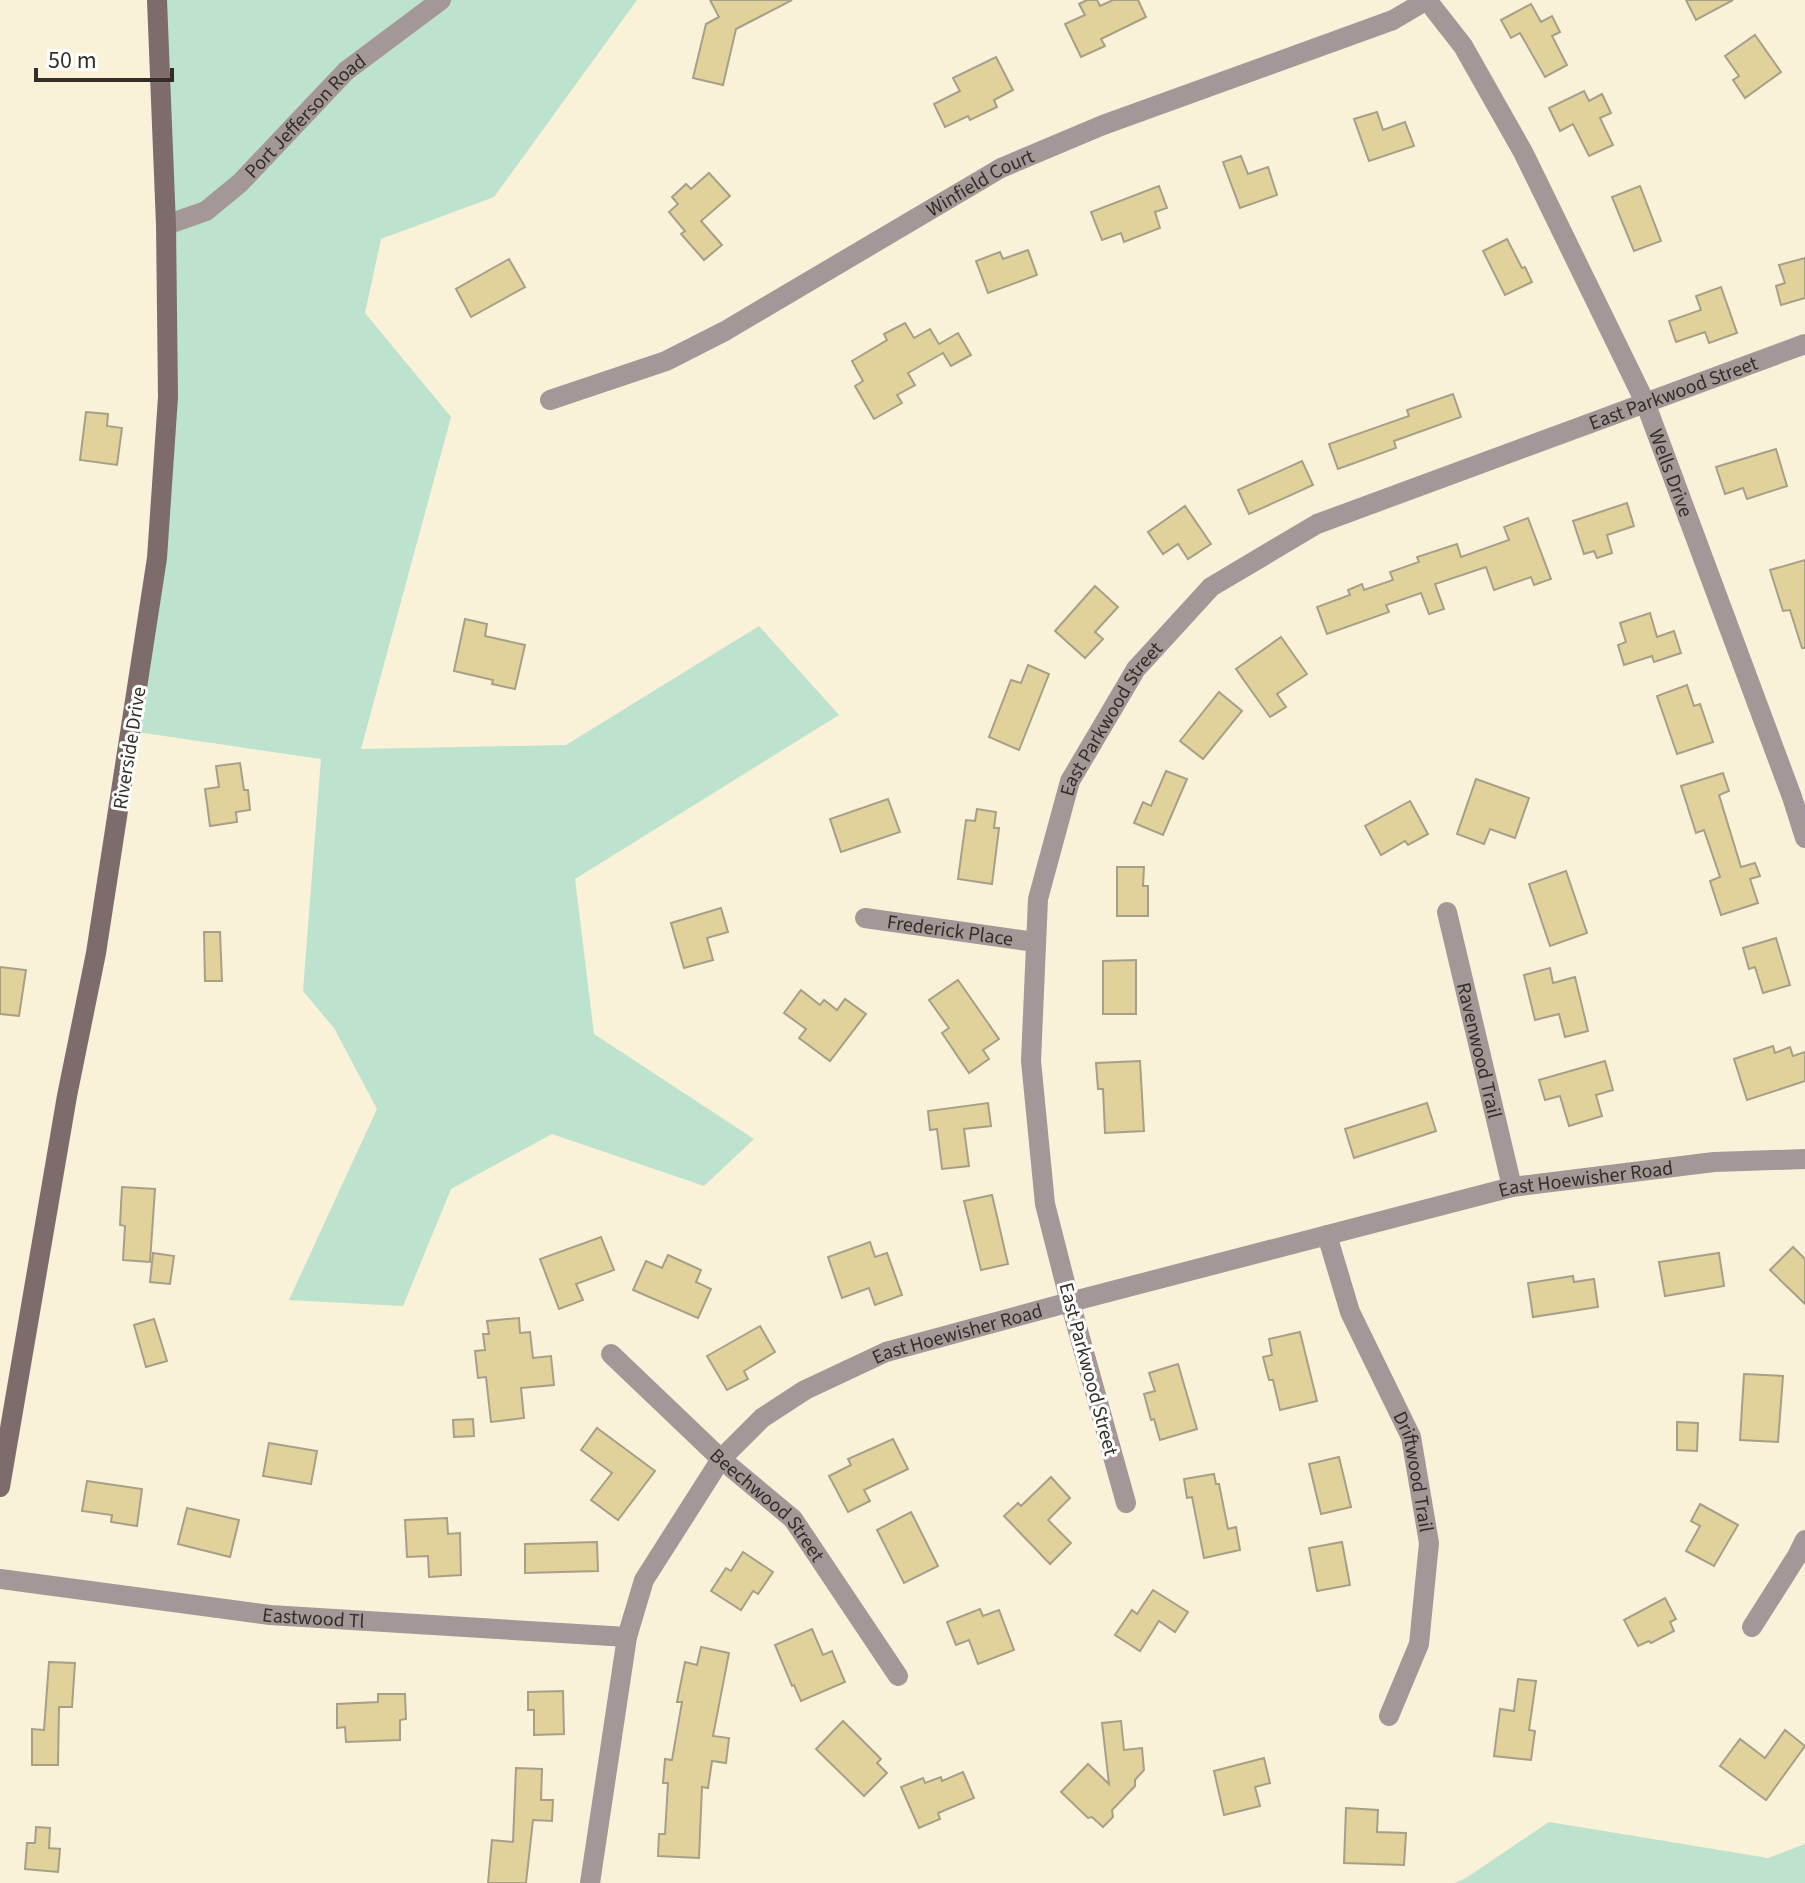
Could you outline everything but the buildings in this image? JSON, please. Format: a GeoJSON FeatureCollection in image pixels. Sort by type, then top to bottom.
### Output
{"type":"FeatureCollection","features":[{"type":"Feature","properties":{"kind":"main road","name":"Riverside Drive"},"geometry":{"type":"LineString","coordinates":[[0,1487],[67,1096],[96,953],[157,558],[168,397],[166,225],[157,0]]}},
{"type":"Feature","properties":{"kind":"street","name":"Port Jefferson Road"},"geometry":{"type":"LineString","coordinates":[[166,225],[206,211],[240,183],[346,71],[441,0]]}},
{"type":"Feature","properties":{"kind":"street","name":"Winfield Court"},"geometry":{"type":"LineString","coordinates":[[550,400],[666,361],[725,331],[1001,168],[1103,125],[1393,20],[1427,0]]}},
{"type":"Feature","properties":{"kind":"street","name":"Wells Drive"},"geometry":{"type":"LineString","coordinates":[[1427,0],[1463,46],[1523,152],[1645,402],[1805,838]]}},
{"type":"Feature","properties":{"kind":"street","name":"East Parkwood Street"},"geometry":{"type":"LineString","coordinates":[[1126,1503],[1045,1204],[1031,1061],[1038,899],[1070,781],[1136,669],[1211,587],[1317,524],[1805,344]]}},
{"type":"Feature","properties":{"kind":"street","name":"Ravenwood Trail"},"geometry":{"type":"LineString","coordinates":[[1447,912],[1512,1187]]}},
{"type":"Feature","properties":{"kind":"street","name":"Frederick Place"},"geometry":{"type":"LineString","coordinates":[[865,918],[1035,942]]}},
{"type":"Feature","properties":{"kind":"street","name":"East Hoewisher Road"},"geometry":{"type":"LineString","coordinates":[[590,1883],[627,1637],[644,1580],[721,1459],[762,1418],[805,1390],[886,1352],[1512,1187],[1714,1162],[1805,1159]]}},
{"type":"Feature","properties":{"kind":"street","name":"Driftwood Trail"},"geometry":{"type":"LineString","coordinates":[[1327,1235],[1350,1312],[1411,1437],[1429,1543],[1419,1644],[1389,1716]]}},
{"type":"Feature","properties":{"kind":"street","name":"Beechwood Street"},"geometry":{"type":"LineString","coordinates":[[611,1354],[721,1459],[793,1519],[898,1676]]}},
{"type":"Feature","properties":{"kind":"street"},"geometry":{"type":"LineString","coordinates":[[1752,1627],[1805,1540]]}},
{"type":"Feature","properties":{"kind":"street","name":"Eastwood Tl"},"geometry":{"type":"LineString","coordinates":[[0,1579],[270,1615],[627,1637]]}},
{"type":"Feature","properties":{"kind":"green space"},"geometry":{"type":"Polygon","coordinates":[[[157,0],[637,0],[494,197],[381,239],[365,313],[451,417],[361,749],[566,745],[759,626],[839,715],[575,879],[594,1034],[754,1139],[704,1186],[552,1134],[451,1189],[403,1306],[289,1300],[377,1109],[334,1028],[303,991],[321,759],[131,731],[168,397],[157,0]]]}},
{"type":"Feature","properties":{"kind":"green space"},"geometry":{"type":"Polygon","coordinates":[[[1549,1822],[1768,1858],[1805,1844],[1805,1883],[1455,1883],[1549,1822]]]}}]}
